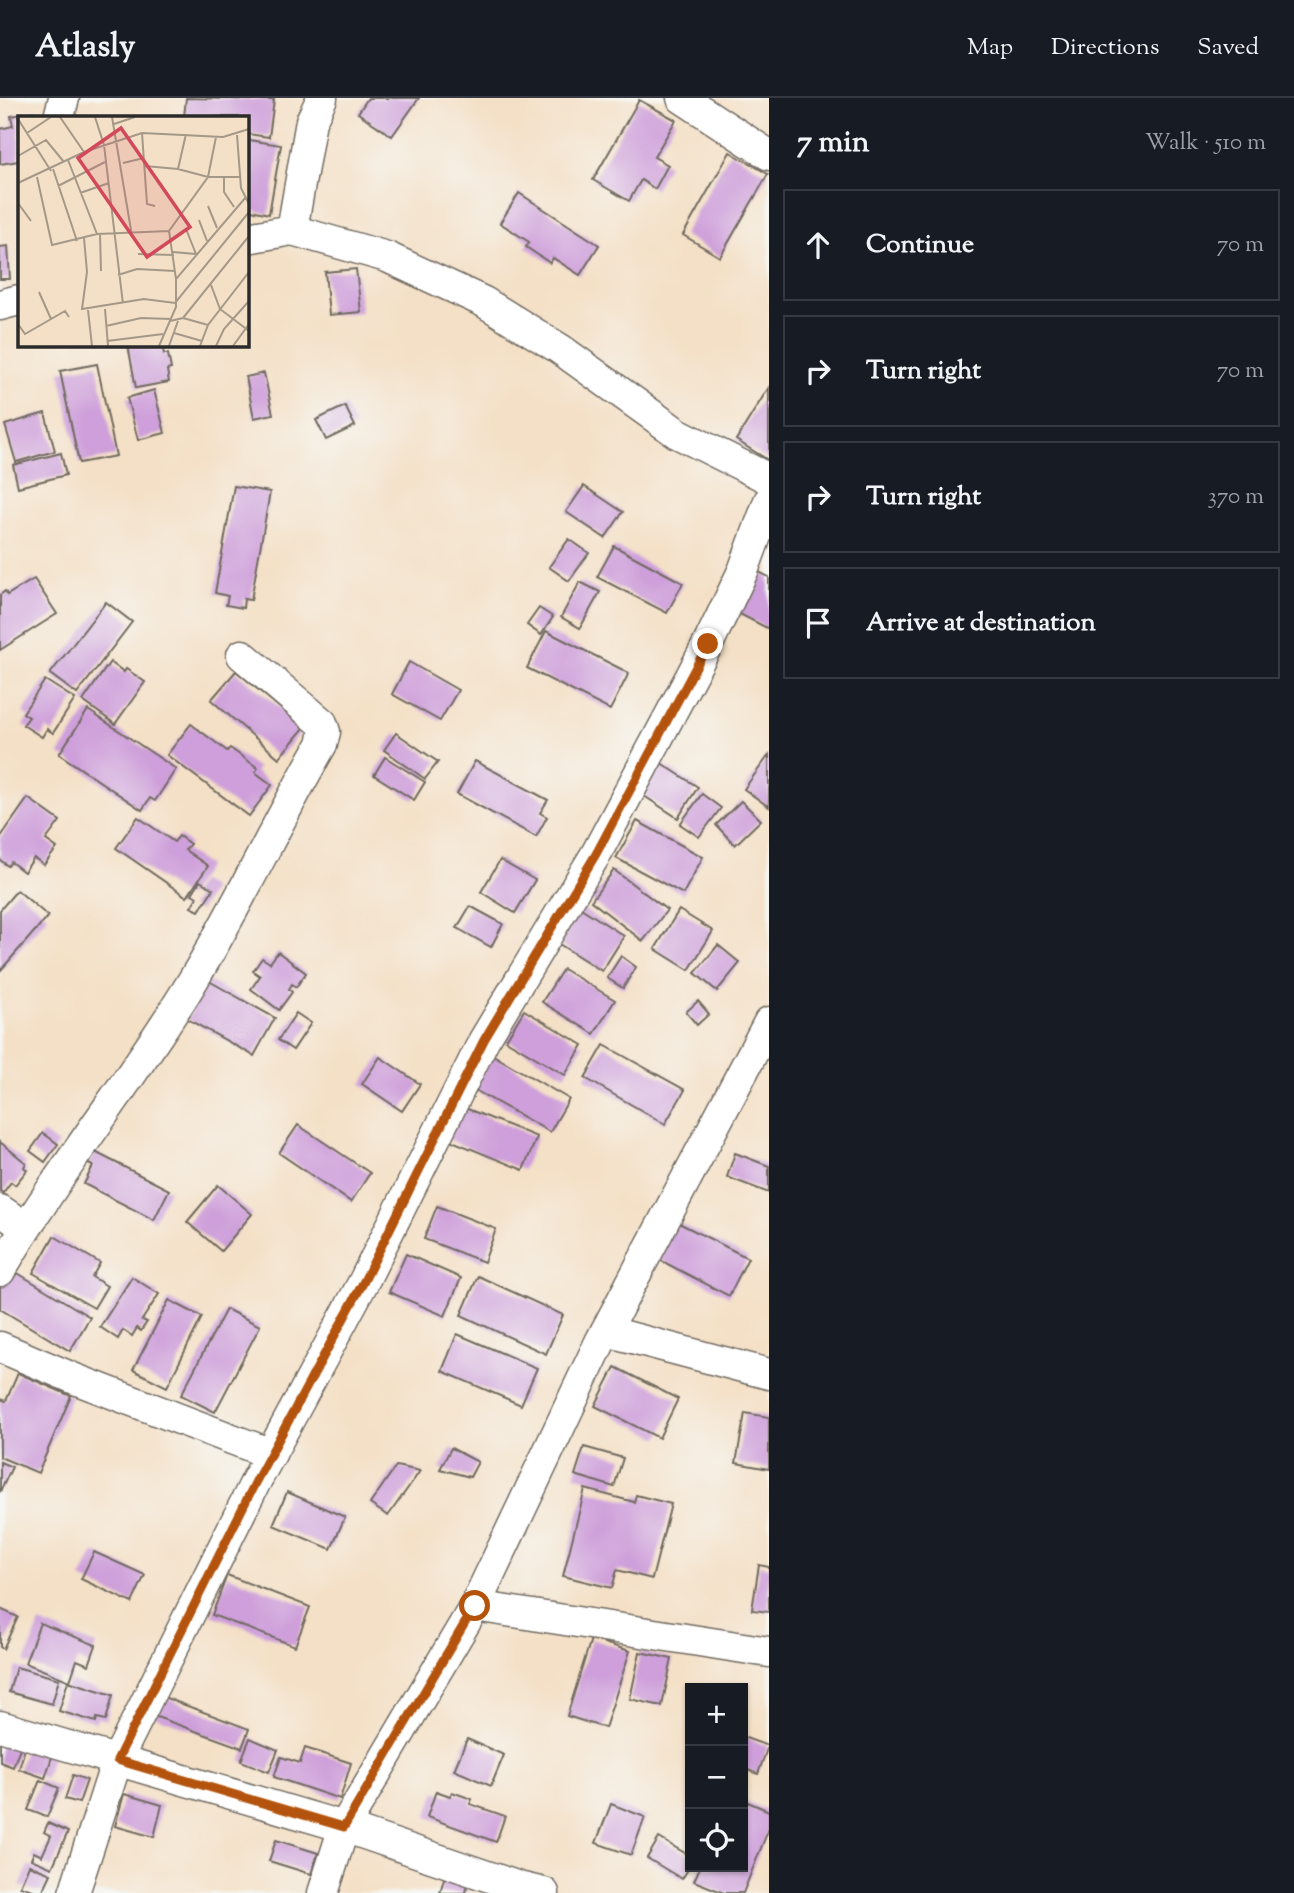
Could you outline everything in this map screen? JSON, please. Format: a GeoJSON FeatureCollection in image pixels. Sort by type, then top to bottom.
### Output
{"type":"FeatureCollection","features":[{"type":"Feature","properties":{"kind":"street"},"geometry":{"type":"LineString","coordinates":[[292,230],[311,121],[322,98]]}},
{"type":"Feature","properties":{"kind":"street"},"geometry":{"type":"LineString","coordinates":[[682,98],[769,155]]}},
{"type":"Feature","properties":{"kind":"street"},"geometry":{"type":"LineString","coordinates":[[248,238],[292,230],[387,257],[484,302],[560,349],[677,433],[769,480]]}},
{"type":"Feature","properties":{"kind":"street"},"geometry":{"type":"LineString","coordinates":[[0,305],[18,300]]}},
{"type":"Feature","properties":{"kind":"street"},"geometry":{"type":"LineString","coordinates":[[74,1893],[117,1760],[271,1454],[364,1281],[484,1040],[596,854],[708,644],[743,571],[769,501]]}},
{"type":"Feature","properties":{"kind":"street"},"geometry":{"type":"LineString","coordinates":[[0,1271],[25,1227],[129,1080],[190,985],[322,744],[325,732],[322,723],[243,655]]}},
{"type":"Feature","properties":{"kind":"street"},"geometry":{"type":"LineString","coordinates":[[323,1893],[344,1827],[475,1606],[606,1331],[769,1022]]}},
{"type":"Feature","properties":{"kind":"street"},"geometry":{"type":"LineString","coordinates":[[0,1210],[25,1227]]}},
{"type":"Feature","properties":{"kind":"street"},"geometry":{"type":"LineString","coordinates":[[606,1331],[769,1374]]}},
{"type":"Feature","properties":{"kind":"street"},"geometry":{"type":"LineString","coordinates":[[0,1347],[75,1379],[271,1454]]}},
{"type":"Feature","properties":{"kind":"street"},"geometry":{"type":"LineString","coordinates":[[475,1606],[769,1652]]}},
{"type":"Feature","properties":{"kind":"street"},"geometry":{"type":"LineString","coordinates":[[0,1727],[344,1827],[519,1887],[544,1893]]}},
{"type":"Feature","properties":{"kind":"building"},"geometry":{"type":"Polygon","coordinates":[[[186,98],[274,100],[269,137],[248,134],[248,116],[184,116],[186,98]]]}},
{"type":"Feature","properties":{"kind":"building"},"geometry":{"type":"Polygon","coordinates":[[[368,98],[419,98],[392,136],[358,113],[368,98]]]}},
{"type":"Feature","properties":{"kind":"building"},"geometry":{"type":"Polygon","coordinates":[[[639,100],[676,120],[654,157],[668,165],[655,189],[641,180],[629,201],[593,180],[639,100]]]}},
{"type":"Feature","properties":{"kind":"building"},"geometry":{"type":"Polygon","coordinates":[[[33,112],[34,116],[18,116],[18,161],[0,164],[0,129],[13,126],[11,116],[33,112]]]}},
{"type":"Feature","properties":{"kind":"building"},"geometry":{"type":"Polygon","coordinates":[[[249,140],[281,145],[269,214],[248,209],[249,140]]]}},
{"type":"Feature","properties":{"kind":"building"},"geometry":{"type":"Polygon","coordinates":[[[730,152],[768,174],[720,257],[683,235],[730,152]]]}},
{"type":"Feature","properties":{"kind":"building"},"geometry":{"type":"Polygon","coordinates":[[[519,193],[599,245],[580,275],[553,258],[550,263],[526,247],[529,242],[500,223],[519,193]]]}},
{"type":"Feature","properties":{"kind":"building"},"geometry":{"type":"Polygon","coordinates":[[[8,246],[10,279],[0,279],[0,247],[8,246]]]}},
{"type":"Feature","properties":{"kind":"building"},"geometry":{"type":"Polygon","coordinates":[[[356,269],[361,312],[329,315],[325,272],[356,269]]]}},
{"type":"Feature","properties":{"kind":"building"},"geometry":{"type":"Polygon","coordinates":[[[128,346],[162,346],[164,354],[168,354],[171,369],[167,370],[169,382],[136,388],[128,346]]]}},
{"type":"Feature","properties":{"kind":"building"},"geometry":{"type":"Polygon","coordinates":[[[97,364],[116,456],[79,463],[60,371],[97,364]]]}},
{"type":"Feature","properties":{"kind":"building"},"geometry":{"type":"Polygon","coordinates":[[[264,373],[273,414],[254,418],[246,377],[264,373]]]}},
{"type":"Feature","properties":{"kind":"building"},"geometry":{"type":"Polygon","coordinates":[[[769,387],[769,458],[768,460],[736,440],[769,387]]]}},
{"type":"Feature","properties":{"kind":"building"},"geometry":{"type":"Polygon","coordinates":[[[154,390],[165,433],[138,440],[127,398],[154,390]]]}},
{"type":"Feature","properties":{"kind":"building"},"geometry":{"type":"Polygon","coordinates":[[[345,406],[355,426],[326,440],[316,420],[345,406]]]}},
{"type":"Feature","properties":{"kind":"building"},"geometry":{"type":"Polygon","coordinates":[[[45,413],[55,451],[16,462],[5,425],[45,413]]]}},
{"type":"Feature","properties":{"kind":"building"},"geometry":{"type":"Polygon","coordinates":[[[61,453],[66,475],[18,487],[13,465],[61,453]]]}},
{"type":"Feature","properties":{"kind":"building"},"geometry":{"type":"Polygon","coordinates":[[[234,486],[270,492],[251,600],[244,599],[243,608],[226,605],[228,596],[215,593],[234,486]]]}},
{"type":"Feature","properties":{"kind":"building"},"geometry":{"type":"Polygon","coordinates":[[[584,486],[623,512],[605,538],[566,512],[584,486]]]}},
{"type":"Feature","properties":{"kind":"building"},"geometry":{"type":"Polygon","coordinates":[[[569,539],[589,553],[569,581],[549,567],[569,539]]]}},
{"type":"Feature","properties":{"kind":"building"},"geometry":{"type":"Polygon","coordinates":[[[614,546],[683,583],[667,613],[597,577],[614,546]]]}},
{"type":"Feature","properties":{"kind":"building"},"geometry":{"type":"Polygon","coordinates":[[[751,568],[769,577],[769,629],[730,609],[751,568]]]}},
{"type":"Feature","properties":{"kind":"building"},"geometry":{"type":"Polygon","coordinates":[[[34,579],[57,614],[0,650],[0,595],[5,591],[7,595],[34,579]]]}},
{"type":"Feature","properties":{"kind":"building"},"geometry":{"type":"Polygon","coordinates":[[[580,582],[600,592],[580,628],[561,617],[580,582]]]}},
{"type":"Feature","properties":{"kind":"building"},"geometry":{"type":"Polygon","coordinates":[[[106,602],[132,622],[77,694],[50,674],[106,602]]]}},
{"type":"Feature","properties":{"kind":"building"},"geometry":{"type":"Polygon","coordinates":[[[539,608],[553,617],[541,635],[527,625],[539,608]]]}},
{"type":"Feature","properties":{"kind":"building"},"geometry":{"type":"Polygon","coordinates":[[[546,631],[629,673],[610,710],[527,668],[546,631]]]}},
{"type":"Feature","properties":{"kind":"building"},"geometry":{"type":"Polygon","coordinates":[[[110,662],[145,682],[115,724],[83,701],[110,662]]]}},
{"type":"Feature","properties":{"kind":"building"},"geometry":{"type":"Polygon","coordinates":[[[409,662],[458,690],[440,721],[392,694],[409,662]]]}},
{"type":"Feature","properties":{"kind":"building"},"geometry":{"type":"Polygon","coordinates":[[[236,671],[304,728],[279,758],[211,700],[236,671]]]}},
{"type":"Feature","properties":{"kind":"building"},"geometry":{"type":"Polygon","coordinates":[[[45,680],[75,699],[53,733],[47,729],[42,737],[23,725],[29,717],[23,713],[45,680]]]}},
{"type":"Feature","properties":{"kind":"building"},"geometry":{"type":"Polygon","coordinates":[[[88,710],[176,769],[155,801],[150,798],[142,810],[59,754],[88,710]]]}},
{"type":"Feature","properties":{"kind":"building"},"geometry":{"type":"Polygon","coordinates":[[[191,724],[227,751],[230,748],[258,768],[255,772],[272,785],[249,816],[167,755],[191,724]]]}},
{"type":"Feature","properties":{"kind":"building"},"geometry":{"type":"Polygon","coordinates":[[[396,733],[438,762],[425,779],[384,750],[396,733]]]}},
{"type":"Feature","properties":{"kind":"building"},"geometry":{"type":"Polygon","coordinates":[[[769,755],[769,807],[744,789],[769,755]]]}},
{"type":"Feature","properties":{"kind":"building"},"geometry":{"type":"Polygon","coordinates":[[[385,757],[425,782],[414,800],[374,775],[385,757]]]}},
{"type":"Feature","properties":{"kind":"building"},"geometry":{"type":"Polygon","coordinates":[[[475,761],[548,800],[540,813],[547,817],[536,837],[457,794],[475,761]]]}},
{"type":"Feature","properties":{"kind":"building"},"geometry":{"type":"Polygon","coordinates":[[[658,761],[698,787],[678,818],[638,792],[658,761]]]}},
{"type":"Feature","properties":{"kind":"building"},"geometry":{"type":"Polygon","coordinates":[[[702,794],[721,808],[699,837],[680,824],[702,794]]]}},
{"type":"Feature","properties":{"kind":"building"},"geometry":{"type":"Polygon","coordinates":[[[28,798],[60,821],[46,840],[57,848],[44,865],[34,858],[24,872],[11,862],[8,866],[0,860],[0,838],[28,798]]]}},
{"type":"Feature","properties":{"kind":"building"},"geometry":{"type":"Polygon","coordinates":[[[741,801],[761,820],[735,845],[716,825],[741,801]]]}},
{"type":"Feature","properties":{"kind":"building"},"geometry":{"type":"Polygon","coordinates":[[[138,817],[174,842],[179,836],[190,844],[185,850],[208,866],[187,897],[116,848],[138,817]]]}},
{"type":"Feature","properties":{"kind":"building"},"geometry":{"type":"Polygon","coordinates":[[[637,821],[703,857],[683,894],[616,858],[637,821]]]}},
{"type":"Feature","properties":{"kind":"building"},"geometry":{"type":"Polygon","coordinates":[[[500,860],[535,880],[515,913],[481,892],[500,860]]]}},
{"type":"Feature","properties":{"kind":"building"},"geometry":{"type":"Polygon","coordinates":[[[614,870],[667,910],[643,941],[591,901],[614,870]]]}},
{"type":"Feature","properties":{"kind":"building"},"geometry":{"type":"Polygon","coordinates":[[[200,881],[213,889],[199,911],[191,907],[197,897],[192,894],[200,881]]]}},
{"type":"Feature","properties":{"kind":"building"},"geometry":{"type":"Polygon","coordinates":[[[17,890],[48,916],[0,971],[0,910],[17,890]]]}},
{"type":"Feature","properties":{"kind":"building"},"geometry":{"type":"Polygon","coordinates":[[[470,906],[503,924],[491,947],[457,928],[470,906]]]}},
{"type":"Feature","properties":{"kind":"building"},"geometry":{"type":"Polygon","coordinates":[[[581,908],[624,936],[602,971],[559,944],[581,908]]]}},
{"type":"Feature","properties":{"kind":"building"},"geometry":{"type":"Polygon","coordinates":[[[679,910],[713,931],[689,970],[655,949],[679,910]]]}},
{"type":"Feature","properties":{"kind":"building"},"geometry":{"type":"Polygon","coordinates":[[[718,945],[740,963],[717,991],[695,973],[718,945]]]}},
{"type":"Feature","properties":{"kind":"building"},"geometry":{"type":"Polygon","coordinates":[[[278,952],[306,973],[296,987],[292,984],[289,989],[292,992],[279,1010],[251,989],[260,976],[253,971],[262,958],[270,963],[278,952]]]}},
{"type":"Feature","properties":{"kind":"building"},"geometry":{"type":"Polygon","coordinates":[[[621,956],[636,967],[623,988],[607,978],[621,956]]]}},
{"type":"Feature","properties":{"kind":"building"},"geometry":{"type":"Polygon","coordinates":[[[563,969],[615,1000],[594,1034],[542,1002],[563,969]]]}},
{"type":"Feature","properties":{"kind":"building"},"geometry":{"type":"Polygon","coordinates":[[[209,981],[275,1018],[254,1056],[187,1019],[192,1011],[188,1009],[209,981]]]}},
{"type":"Feature","properties":{"kind":"building"},"geometry":{"type":"Polygon","coordinates":[[[698,1001],[709,1014],[697,1025],[686,1012],[698,1001]]]}},
{"type":"Feature","properties":{"kind":"building"},"geometry":{"type":"Polygon","coordinates":[[[524,1010],[583,1045],[565,1075],[506,1040],[524,1010]]]}},
{"type":"Feature","properties":{"kind":"building"},"geometry":{"type":"Polygon","coordinates":[[[296,1013],[311,1023],[293,1050],[278,1040],[296,1013]]]}},
{"type":"Feature","properties":{"kind":"building"},"geometry":{"type":"Polygon","coordinates":[[[604,1045],[685,1090],[665,1124],[585,1078],[604,1045]]]}},
{"type":"Feature","properties":{"kind":"building"},"geometry":{"type":"Polygon","coordinates":[[[493,1055],[569,1099],[550,1132],[473,1089],[493,1055]]]}},
{"type":"Feature","properties":{"kind":"building"},"geometry":{"type":"Polygon","coordinates":[[[380,1057],[420,1084],[402,1111],[362,1084],[380,1057]]]}},
{"type":"Feature","properties":{"kind":"building"},"geometry":{"type":"Polygon","coordinates":[[[460,1106],[537,1137],[523,1170],[447,1139],[460,1106]]]}},
{"type":"Feature","properties":{"kind":"building"},"geometry":{"type":"Polygon","coordinates":[[[298,1125],[370,1173],[351,1202],[279,1153],[298,1125]]]}},
{"type":"Feature","properties":{"kind":"building"},"geometry":{"type":"Polygon","coordinates":[[[43,1133],[58,1144],[45,1162],[30,1151],[43,1133]]]}},
{"type":"Feature","properties":{"kind":"building"},"geometry":{"type":"Polygon","coordinates":[[[0,1142],[26,1163],[24,1167],[27,1170],[15,1185],[11,1182],[3,1193],[0,1191],[0,1142]]]}},
{"type":"Feature","properties":{"kind":"building"},"geometry":{"type":"Polygon","coordinates":[[[95,1152],[169,1190],[154,1220],[84,1184],[93,1166],[88,1164],[95,1152]]]}},
{"type":"Feature","properties":{"kind":"building"},"geometry":{"type":"Polygon","coordinates":[[[735,1153],[769,1166],[769,1193],[727,1177],[735,1153]]]}},
{"type":"Feature","properties":{"kind":"building"},"geometry":{"type":"Polygon","coordinates":[[[218,1185],[252,1214],[221,1251],[187,1222],[218,1185]]]}},
{"type":"Feature","properties":{"kind":"building"},"geometry":{"type":"Polygon","coordinates":[[[437,1206],[496,1229],[484,1262],[424,1239],[437,1206]]]}},
{"type":"Feature","properties":{"kind":"building"},"geometry":{"type":"Polygon","coordinates":[[[675,1221],[748,1258],[729,1296],[656,1258],[675,1221]]]}},
{"type":"Feature","properties":{"kind":"building"},"geometry":{"type":"Polygon","coordinates":[[[54,1236],[100,1263],[92,1277],[107,1286],[94,1308],[33,1273],[54,1236]]]}},
{"type":"Feature","properties":{"kind":"building"},"geometry":{"type":"Polygon","coordinates":[[[406,1254],[461,1278],[445,1316],[389,1292],[406,1254]]]}},
{"type":"Feature","properties":{"kind":"building"},"geometry":{"type":"Polygon","coordinates":[[[11,1269],[90,1317],[70,1351],[0,1309],[0,1287],[11,1269]]]}},
{"type":"Feature","properties":{"kind":"building"},"geometry":{"type":"Polygon","coordinates":[[[478,1276],[563,1315],[546,1354],[461,1315],[478,1276]]]}},
{"type":"Feature","properties":{"kind":"building"},"geometry":{"type":"Polygon","coordinates":[[[132,1277],[159,1294],[142,1320],[147,1322],[141,1331],[137,1328],[132,1336],[123,1330],[118,1339],[100,1327],[132,1277]]]}},
{"type":"Feature","properties":{"kind":"building"},"geometry":{"type":"Polygon","coordinates":[[[169,1300],[202,1317],[167,1387],[133,1370],[169,1300]]]}},
{"type":"Feature","properties":{"kind":"building"},"geometry":{"type":"Polygon","coordinates":[[[226,1309],[260,1326],[215,1412],[181,1395],[226,1309]]]}},
{"type":"Feature","properties":{"kind":"building"},"geometry":{"type":"Polygon","coordinates":[[[457,1334],[537,1368],[521,1405],[442,1371],[457,1334]]]}},
{"type":"Feature","properties":{"kind":"building"},"geometry":{"type":"Polygon","coordinates":[[[615,1367],[678,1399],[659,1438],[595,1406],[615,1367]]]}},
{"type":"Feature","properties":{"kind":"building"},"geometry":{"type":"Polygon","coordinates":[[[18,1373],[71,1396],[38,1473],[0,1457],[0,1399],[6,1401],[18,1373]]]}},
{"type":"Feature","properties":{"kind":"building"},"geometry":{"type":"Polygon","coordinates":[[[745,1413],[769,1417],[769,1469],[736,1463],[745,1413]]]}},
{"type":"Feature","properties":{"kind":"building"},"geometry":{"type":"Polygon","coordinates":[[[584,1447],[623,1458],[614,1487],[575,1475],[584,1447]]]}},
{"type":"Feature","properties":{"kind":"building"},"geometry":{"type":"Polygon","coordinates":[[[451,1448],[478,1462],[470,1477],[440,1469],[451,1448]]]}},
{"type":"Feature","properties":{"kind":"building"},"geometry":{"type":"Polygon","coordinates":[[[0,1462],[12,1467],[0,1492],[0,1462]]]}},
{"type":"Feature","properties":{"kind":"building"},"geometry":{"type":"Polygon","coordinates":[[[396,1466],[420,1471],[388,1516],[370,1504],[396,1466]]]}},
{"type":"Feature","properties":{"kind":"building"},"geometry":{"type":"Polygon","coordinates":[[[585,1489],[634,1502],[636,1495],[671,1504],[652,1579],[617,1570],[612,1588],[563,1576],[585,1489]]]}},
{"type":"Feature","properties":{"kind":"building"},"geometry":{"type":"Polygon","coordinates":[[[287,1492],[345,1517],[331,1549],[273,1525],[287,1492]]]}},
{"type":"Feature","properties":{"kind":"building"},"geometry":{"type":"Polygon","coordinates":[[[94,1552],[145,1575],[132,1603],[81,1579],[94,1552]]]}},
{"type":"Feature","properties":{"kind":"building"},"geometry":{"type":"Polygon","coordinates":[[[759,1565],[769,1567],[769,1612],[752,1610],[759,1565]]]}},
{"type":"Feature","properties":{"kind":"building"},"geometry":{"type":"Polygon","coordinates":[[[227,1575],[310,1607],[295,1646],[212,1615],[227,1575]]]}},
{"type":"Feature","properties":{"kind":"building"},"geometry":{"type":"Polygon","coordinates":[[[0,1609],[18,1617],[3,1649],[0,1647],[0,1609]]]}},
{"type":"Feature","properties":{"kind":"building"},"geometry":{"type":"Polygon","coordinates":[[[40,1623],[96,1645],[89,1665],[77,1660],[70,1681],[25,1663],[40,1623]]]}},
{"type":"Feature","properties":{"kind":"building"},"geometry":{"type":"Polygon","coordinates":[[[591,1639],[630,1651],[605,1728],[567,1716],[591,1639]]]}},
{"type":"Feature","properties":{"kind":"building"},"geometry":{"type":"Polygon","coordinates":[[[640,1652],[672,1659],[662,1706],[630,1699],[640,1652]]]}},
{"type":"Feature","properties":{"kind":"building"},"geometry":{"type":"Polygon","coordinates":[[[16,1667],[59,1679],[52,1704],[9,1692],[16,1667]]]}},
{"type":"Feature","properties":{"kind":"building"},"geometry":{"type":"Polygon","coordinates":[[[68,1681],[113,1695],[106,1720],[97,1718],[96,1722],[59,1711],[68,1681]]]}},
{"type":"Feature","properties":{"kind":"building"},"geometry":{"type":"Polygon","coordinates":[[[158,1695],[249,1729],[242,1748],[151,1715],[158,1695]]]}},
{"type":"Feature","properties":{"kind":"building"},"geometry":{"type":"Polygon","coordinates":[[[0,1737],[21,1745],[13,1767],[0,1762],[0,1737]]]}},
{"type":"Feature","properties":{"kind":"building"},"geometry":{"type":"Polygon","coordinates":[[[250,1738],[278,1750],[269,1772],[241,1761],[250,1738]]]}},
{"type":"Feature","properties":{"kind":"building"},"geometry":{"type":"Polygon","coordinates":[[[467,1739],[504,1755],[491,1786],[454,1770],[467,1739]]]}},
{"type":"Feature","properties":{"kind":"building"},"geometry":{"type":"Polygon","coordinates":[[[748,1739],[768,1746],[758,1774],[748,1770],[748,1739]]]}},
{"type":"Feature","properties":{"kind":"building"},"geometry":{"type":"Polygon","coordinates":[[[26,1745],[53,1754],[45,1778],[19,1769],[26,1745]]]}},
{"type":"Feature","properties":{"kind":"building"},"geometry":{"type":"Polygon","coordinates":[[[305,1748],[351,1763],[340,1799],[274,1777],[281,1757],[300,1763],[305,1748]]]}},
{"type":"Feature","properties":{"kind":"building"},"geometry":{"type":"Polygon","coordinates":[[[73,1775],[87,1780],[79,1803],[65,1799],[73,1775]]]}},
{"type":"Feature","properties":{"kind":"building"},"geometry":{"type":"Polygon","coordinates":[[[40,1780],[59,1788],[47,1817],[28,1810],[40,1780]]]}},
{"type":"Feature","properties":{"kind":"building"},"geometry":{"type":"Polygon","coordinates":[[[436,1791],[450,1796],[452,1792],[472,1799],[470,1804],[505,1816],[496,1842],[427,1817],[436,1791]]]}},
{"type":"Feature","properties":{"kind":"building"},"geometry":{"type":"Polygon","coordinates":[[[124,1794],[162,1805],[154,1837],[115,1826],[124,1794]]]}},
{"type":"Feature","properties":{"kind":"building"},"geometry":{"type":"Polygon","coordinates":[[[748,1802],[769,1811],[769,1828],[743,1893],[724,1893],[694,1881],[698,1872],[748,1872],[748,1802]]]}},
{"type":"Feature","properties":{"kind":"building"},"geometry":{"type":"Polygon","coordinates":[[[611,1804],[645,1817],[631,1855],[596,1843],[611,1804]]]}},
{"type":"Feature","properties":{"kind":"building"},"geometry":{"type":"Polygon","coordinates":[[[48,1823],[68,1832],[52,1868],[31,1859],[34,1852],[42,1856],[51,1836],[44,1832],[48,1823]]]}},
{"type":"Feature","properties":{"kind":"building"},"geometry":{"type":"Polygon","coordinates":[[[659,1838],[685,1853],[686,1872],[682,1879],[647,1858],[659,1838]]]}},
{"type":"Feature","properties":{"kind":"building"},"geometry":{"type":"Polygon","coordinates":[[[276,1840],[318,1853],[311,1874],[269,1861],[276,1840]]]}},
{"type":"Feature","properties":{"kind":"building"},"geometry":{"type":"Polygon","coordinates":[[[29,1865],[51,1874],[42,1893],[20,1886],[29,1865]]]}},
{"type":"Feature","properties":{"kind":"building"},"geometry":{"type":"Polygon","coordinates":[[[444,1878],[468,1883],[466,1893],[440,1893],[444,1878]]]}},
{"type":"Feature","properties":{"kind":"route"},"geometry":{"type":"LineString","coordinates":[[475,1606],[344,1827],[117,1760],[256,1481],[364,1281],[484,1040],[596,854],[708,644]]}}]}
